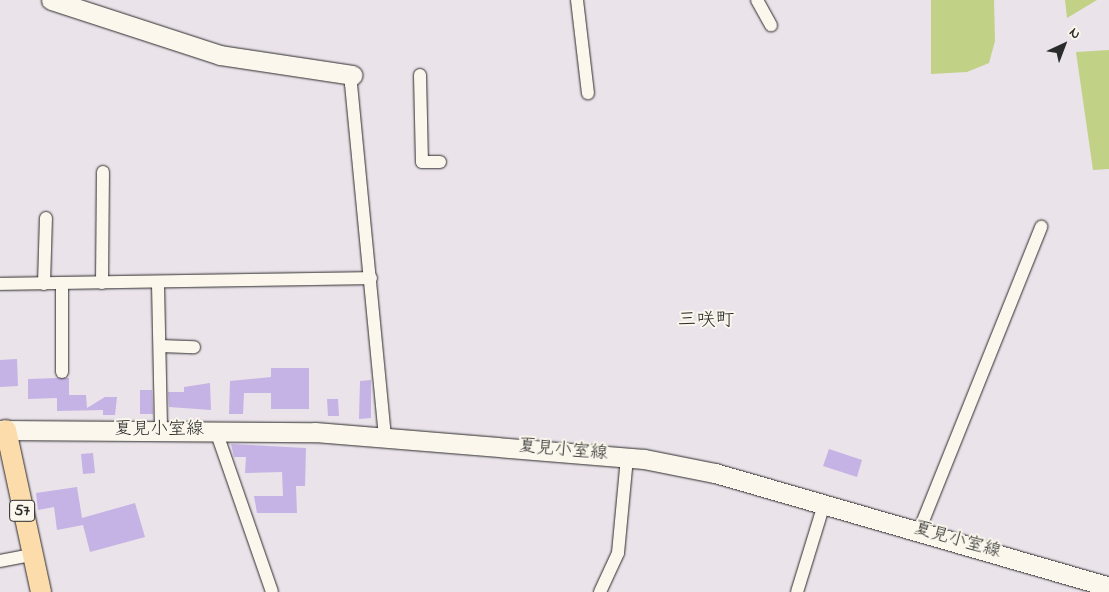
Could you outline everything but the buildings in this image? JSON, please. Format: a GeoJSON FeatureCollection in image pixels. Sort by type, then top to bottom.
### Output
{"type":"FeatureCollection","features":[{"type":"Feature","properties":{"kind":"main road"},"geometry":{"type":"LineString","coordinates":[[51,0],[220,55],[353,75]]}},
{"type":"Feature","properties":{"kind":"main road","name":"夏見小室線"},"geometry":{"type":"LineString","coordinates":[[3,430],[216,430],[385,436],[627,457],[715,473],[1109,587]]}},
{"type":"Feature","properties":{"kind":"main road","name":"57"},"geometry":{"type":"LineString","coordinates":[[3,430],[41,592]]}},
{"type":"Feature","properties":{"kind":"street"},"geometry":{"type":"LineString","coordinates":[[577,0],[588,93]]}},
{"type":"Feature","properties":{"kind":"street"},"geometry":{"type":"LineString","coordinates":[[757,0],[771,25]]}},
{"type":"Feature","properties":{"kind":"street"},"geometry":{"type":"LineString","coordinates":[[353,75],[351,84],[385,436]]}},
{"type":"Feature","properties":{"kind":"street"},"geometry":{"type":"LineString","coordinates":[[420,75],[422,162],[440,162]]}},
{"type":"Feature","properties":{"kind":"street"},"geometry":{"type":"LineString","coordinates":[[102,283],[103,172]]}},
{"type":"Feature","properties":{"kind":"street"},"geometry":{"type":"LineString","coordinates":[[44,284],[46,218]]}},
{"type":"Feature","properties":{"kind":"street"},"geometry":{"type":"LineString","coordinates":[[919,531],[1041,227]]}},
{"type":"Feature","properties":{"kind":"street"},"geometry":{"type":"LineString","coordinates":[[0,284],[158,284],[371,278]]}},
{"type":"Feature","properties":{"kind":"street"},"geometry":{"type":"LineString","coordinates":[[62,283],[62,372]]}},
{"type":"Feature","properties":{"kind":"street"},"geometry":{"type":"LineString","coordinates":[[158,284],[161,431]]}},
{"type":"Feature","properties":{"kind":"street"},"geometry":{"type":"LineString","coordinates":[[160,346],[194,347]]}},
{"type":"Feature","properties":{"kind":"street"},"geometry":{"type":"LineString","coordinates":[[216,430],[272,592]]}},
{"type":"Feature","properties":{"kind":"street"},"geometry":{"type":"LineString","coordinates":[[600,592],[618,553],[627,457]]}},
{"type":"Feature","properties":{"kind":"street"},"geometry":{"type":"LineString","coordinates":[[797,592],[824,504]]}},
{"type":"Feature","properties":{"kind":"street"},"geometry":{"type":"LineString","coordinates":[[0,561],[32,555]]}},
{"type":"Feature","properties":{"kind":"green space"},"geometry":{"type":"Polygon","coordinates":[[[931,0],[994,0],[995,41],[989,63],[967,72],[931,74],[931,0]]]}},
{"type":"Feature","properties":{"kind":"green space"},"geometry":{"type":"Polygon","coordinates":[[[1065,0],[1097,0],[1067,18],[1065,0]]]}},
{"type":"Feature","properties":{"kind":"green space"},"geometry":{"type":"Polygon","coordinates":[[[1109,50],[1109,169],[1093,170],[1076,52],[1109,50]]]}},
{"type":"Feature","properties":{"kind":"district","name":"三咲町"},"geometry":{"type":"Point","coordinates":[706,321]}}]}
